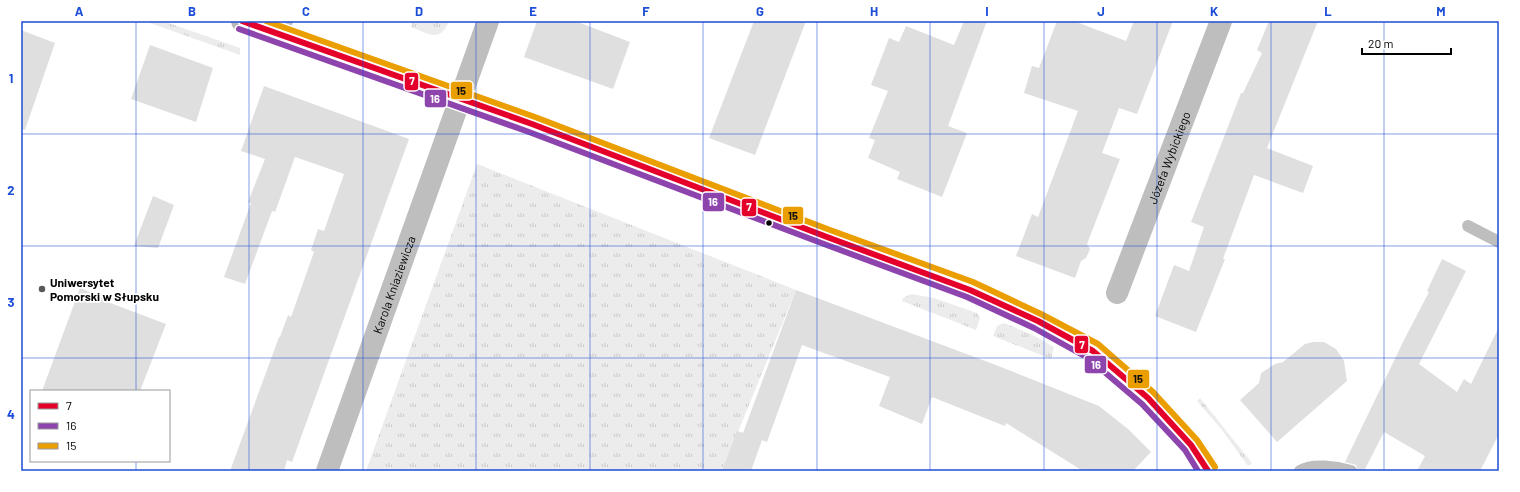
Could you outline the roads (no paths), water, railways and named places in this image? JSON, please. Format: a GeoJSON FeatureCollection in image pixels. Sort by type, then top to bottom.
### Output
{"type":"FeatureCollection","features":[{"type":"Feature","properties":{"kind":"main road"},"geometry":{"type":"LineString","coordinates":[[242,21],[285,28],[460,99],[675,178],[827,237],[970,290],[1038,321],[1093,351],[1148,398],[1191,445],[1208,471]]}},
{"type":"Feature","properties":{"kind":"street","name":"Karola Kniaziewicza"},"geometry":{"type":"LineString","coordinates":[[326,471],[488,21]]}},
{"type":"Feature","properties":{"kind":"street","name":"Józefa Wybickiego"},"geometry":{"type":"LineString","coordinates":[[1117,293],[1221,21]]}},
{"type":"Feature","properties":{"kind":"lane"},"geometry":{"type":"LineString","coordinates":[[1468,226],[1499,242]]}},
{"type":"Feature","properties":{"kind":"lane"},"geometry":{"type":"LineString","coordinates":[[1300,471],[1305,468],[1335,467],[1351,471]]}},
{"type":"Feature","properties":{"kind":"place","name":"Uniwersytet Pomorski w Słupsku"},"geometry":{"type":"Point","coordinates":[42,289]}}]}
